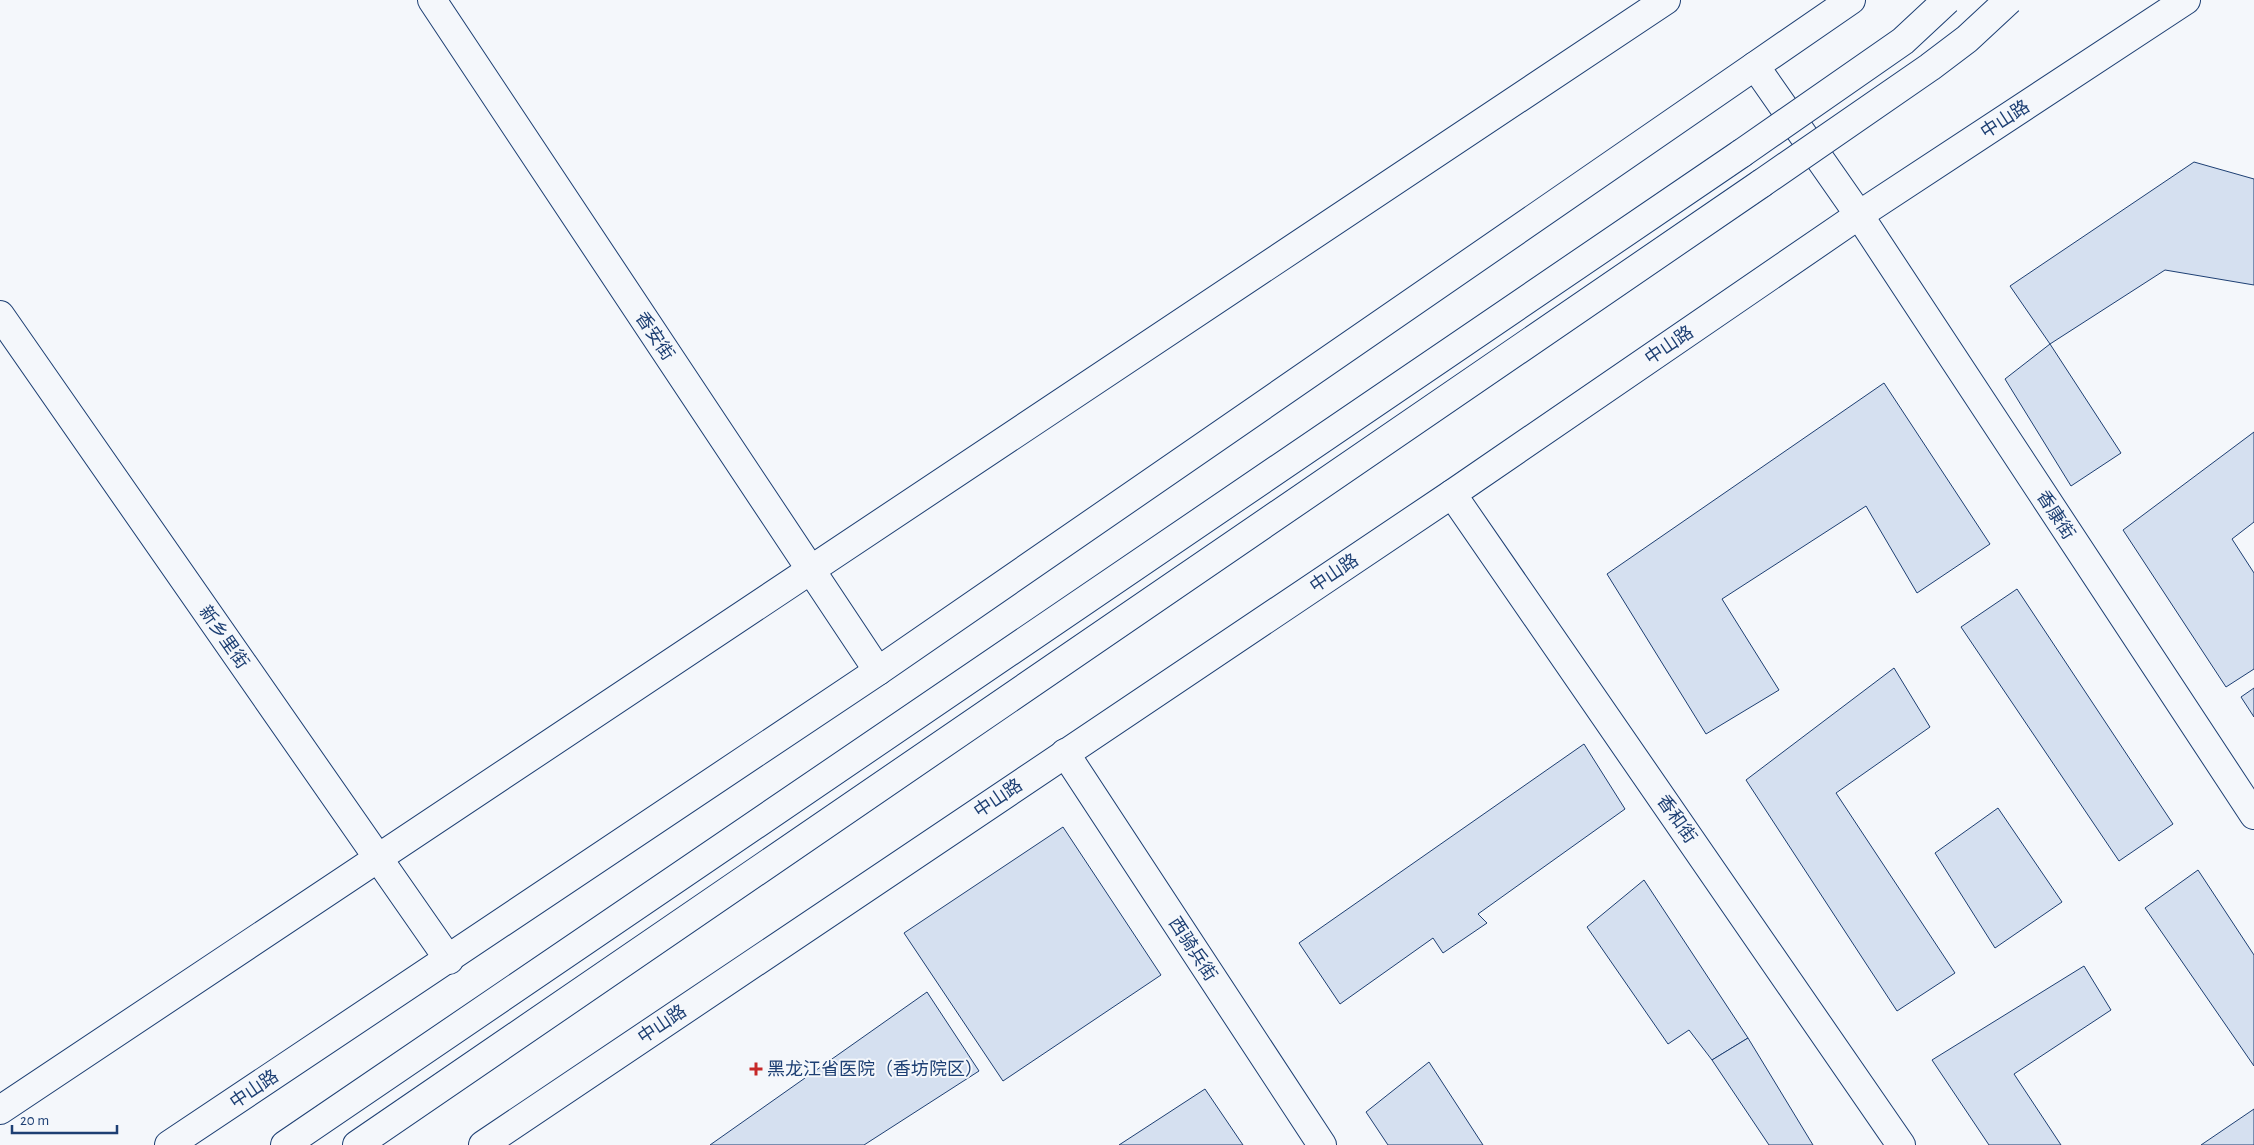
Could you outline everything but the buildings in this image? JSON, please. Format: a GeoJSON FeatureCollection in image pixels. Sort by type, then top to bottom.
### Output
{"type":"FeatureCollection","features":[{"type":"Feature","properties":{"kind":"main road","name":"香安街"},"geometry":{"type":"LineString","coordinates":[[432,0],[878,671]]}},
{"type":"Feature","properties":{"kind":"main road"},"geometry":{"type":"LineString","coordinates":[[0,1110],[1666,0]]}},
{"type":"Feature","properties":{"kind":"main road","name":"中山路"},"geometry":{"type":"LineString","coordinates":[[169,1145],[449,960],[878,671],[1850,0]]}},
{"type":"Feature","properties":{"kind":"main road"},"geometry":{"type":"LineString","coordinates":[[285,1145],[1742,153],[1902,41],[1947,0]]}},
{"type":"Feature","properties":{"kind":"main road"},"geometry":{"type":"LineString","coordinates":[[357,1145],[1930,67],[1967,39],[2009,0]]}},
{"type":"Feature","properties":{"kind":"main road","name":"中山路"},"geometry":{"type":"LineString","coordinates":[[483,1145],[1452,494],[1859,215],[2186,0]]}},
{"type":"Feature","properties":{"kind":"main road","name":"香康街"},"geometry":{"type":"LineString","coordinates":[[1755,66],[1859,215],[2254,815]]}},
{"type":"Feature","properties":{"kind":"main road","name":"新乡里街"},"geometry":{"type":"LineString","coordinates":[[0,315],[449,960]]}},
{"type":"Feature","properties":{"kind":"main road","name":"香和街"},"geometry":{"type":"LineString","coordinates":[[1452,494],[1901,1145]]}},
{"type":"Feature","properties":{"kind":"main road","name":"西骑兵街"},"geometry":{"type":"LineString","coordinates":[[1065,753],[1322,1145]]}},
{"type":"Feature","properties":{"kind":"place","name":"黑龙江省医院（香坊院区）"},"geometry":{"type":"Point","coordinates":[756,1069]}}]}
